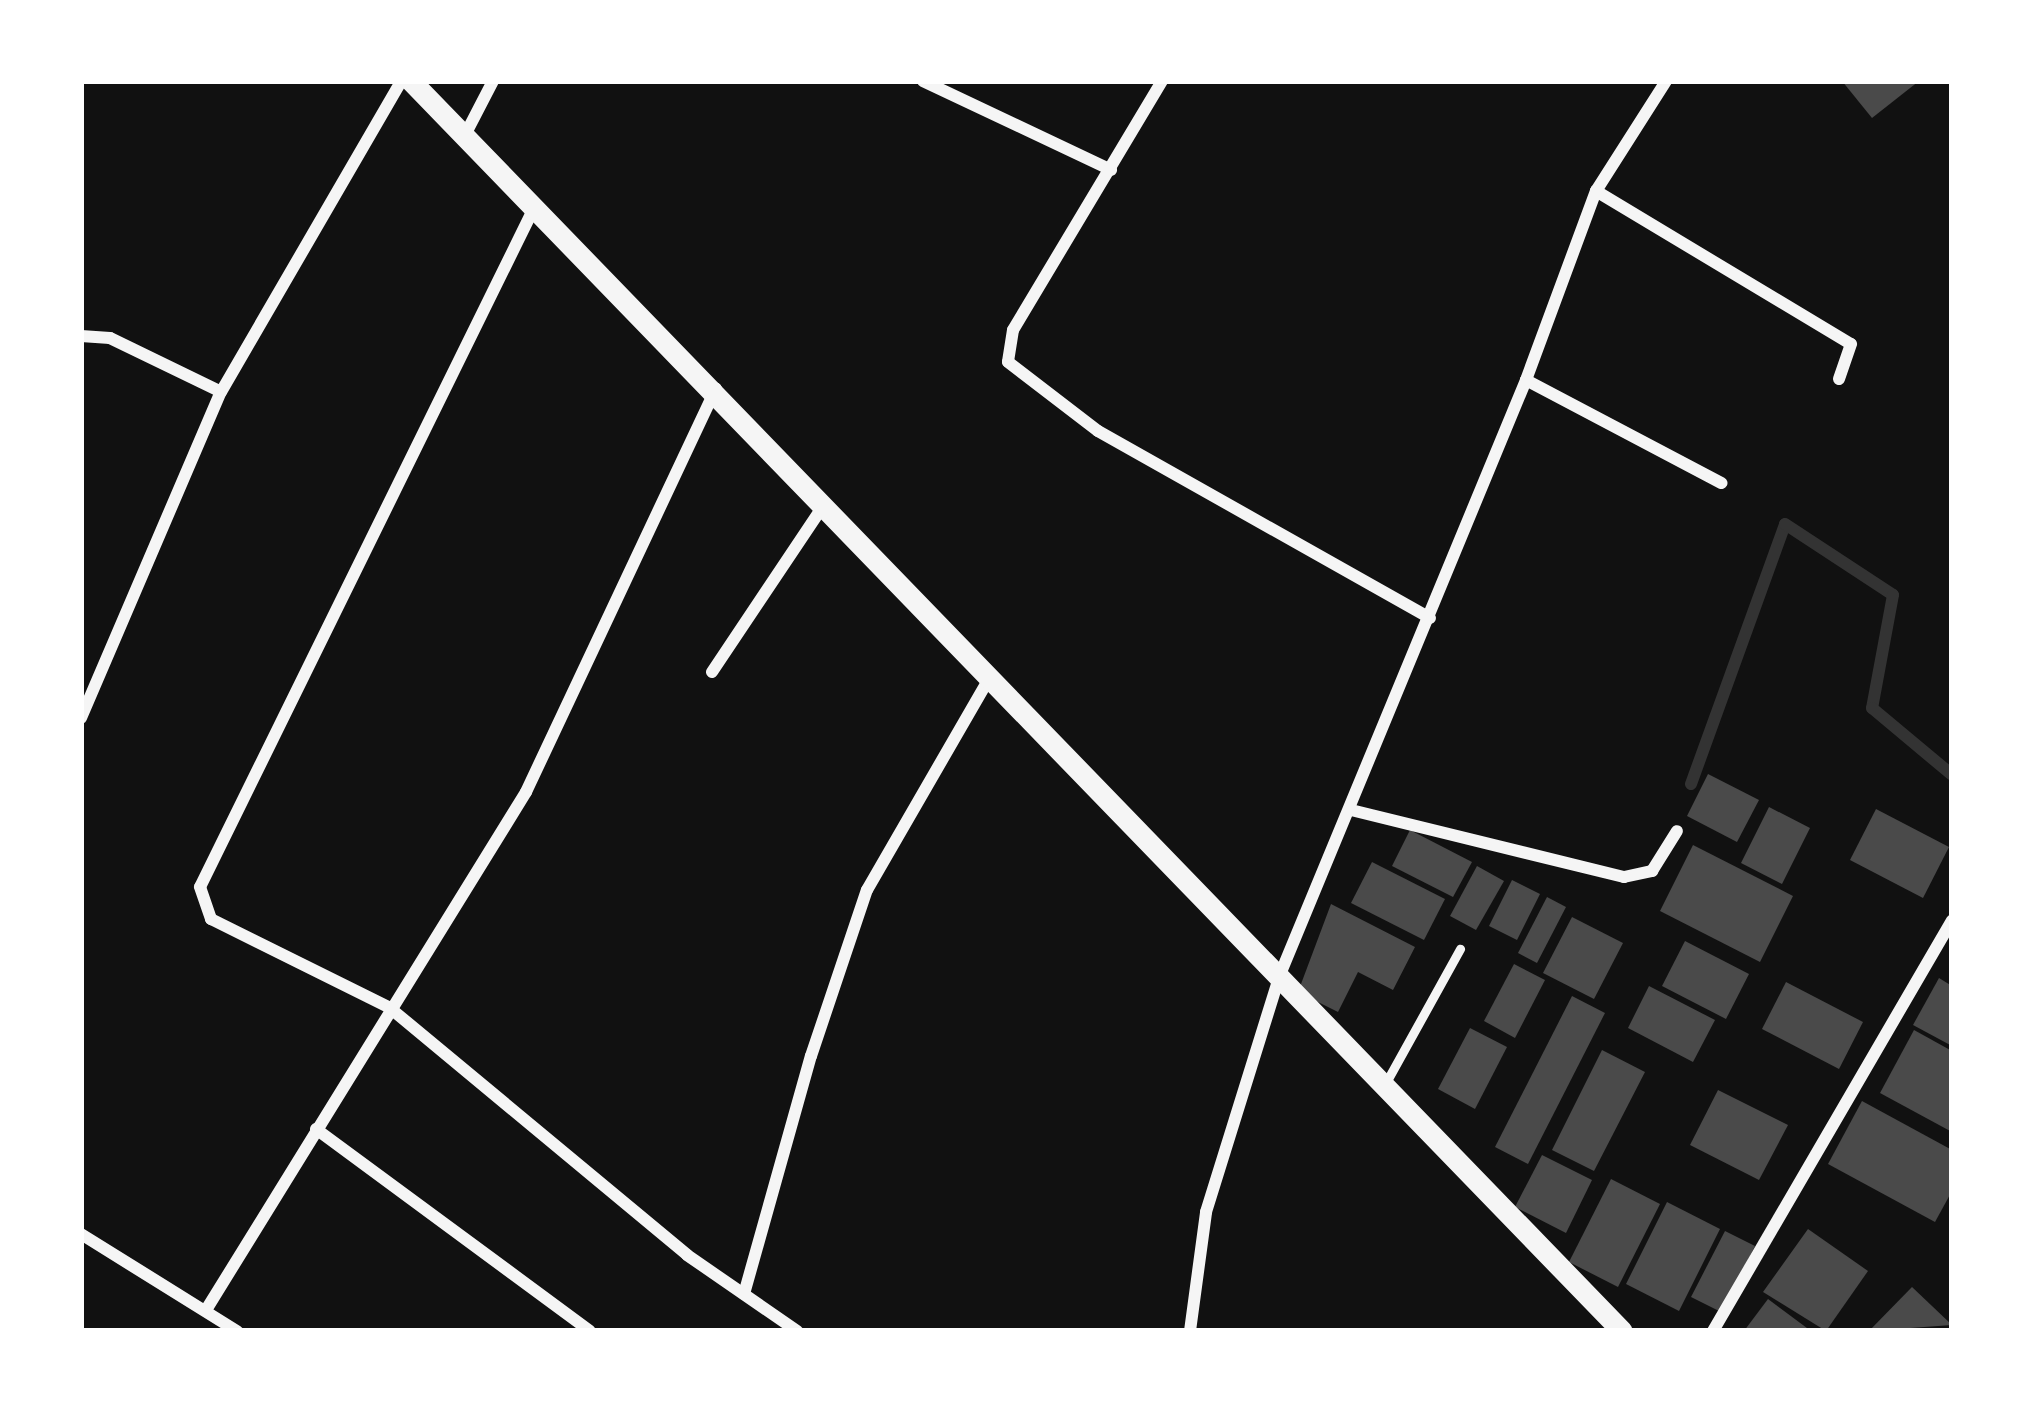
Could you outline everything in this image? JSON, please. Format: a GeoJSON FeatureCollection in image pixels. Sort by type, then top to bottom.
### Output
{"type":"FeatureCollection","features":[{"type":"Feature","properties":{"kind":"street"},"geometry":{"type":"LineString","coordinates":[[81,718],[85,695],[221,392],[401,81]]}},
{"type":"Feature","properties":{"kind":"street"},"geometry":{"type":"LineString","coordinates":[[411,81],[533,210],[716,389],[1622,1331]]}},
{"type":"Feature","properties":{"kind":"street"},"geometry":{"type":"LineString","coordinates":[[464,137],[493,81]]}},
{"type":"Feature","properties":{"kind":"street"},"geometry":{"type":"LineString","coordinates":[[923,81],[1111,170]]}},
{"type":"Feature","properties":{"kind":"street"},"geometry":{"type":"LineString","coordinates":[[1162,81],[1013,330],[1007,362],[1117,442],[1430,618]]}},
{"type":"Feature","properties":{"kind":"street"},"geometry":{"type":"LineString","coordinates":[[1190,1331],[1206,1213],[1279,977],[1526,380],[1596,191],[1666,81]]}},
{"type":"Feature","properties":{"kind":"street"},"geometry":{"type":"LineString","coordinates":[[1596,191],[1851,344],[1839,379]]}},
{"type":"Feature","properties":{"kind":"street"},"geometry":{"type":"LineString","coordinates":[[533,210],[200,887],[212,919],[390,1008],[744,1294],[797,1331]]}},
{"type":"Feature","properties":{"kind":"street"},"geometry":{"type":"LineString","coordinates":[[81,336],[110,338],[221,392]]}},
{"type":"Feature","properties":{"kind":"street"},"geometry":{"type":"LineString","coordinates":[[1526,380],[1721,483]]}},
{"type":"Feature","properties":{"kind":"street"},"geometry":{"type":"LineString","coordinates":[[206,1310],[526,792],[716,389]]}},
{"type":"Feature","properties":{"kind":"street"},"geometry":{"type":"LineString","coordinates":[[712,672],[825,502]]}},
{"type":"Feature","properties":{"kind":"street"},"geometry":{"type":"LineString","coordinates":[[744,1294],[867,890],[992,675]]}},
{"type":"Feature","properties":{"kind":"street"},"geometry":{"type":"LineString","coordinates":[[1351,810],[1624,878],[1652,871],[1677,831]]}},
{"type":"Feature","properties":{"kind":"street"},"geometry":{"type":"LineString","coordinates":[[1713,1331],[1952,921]]}},
{"type":"Feature","properties":{"kind":"street"},"geometry":{"type":"LineString","coordinates":[[316,1129],[590,1331]]}},
{"type":"Feature","properties":{"kind":"street"},"geometry":{"type":"LineString","coordinates":[[81,1234],[237,1331]]}},
{"type":"Feature","properties":{"kind":"lane"},"geometry":{"type":"LineString","coordinates":[[1384,1086],[1460,949]]}},
{"type":"Feature","properties":{"kind":"building"},"geometry":{"type":"Polygon","coordinates":[[[1842,81],[1919,81],[1872,118],[1842,81]]]}},
{"type":"Feature","properties":{"kind":"building"},"geometry":{"type":"Polygon","coordinates":[[[1708,774],[1759,800],[1737,842],[1687,816],[1708,774]]]}},
{"type":"Feature","properties":{"kind":"building"},"geometry":{"type":"Polygon","coordinates":[[[1769,807],[1810,828],[1782,884],[1741,863],[1769,807]]]}},
{"type":"Feature","properties":{"kind":"building"},"geometry":{"type":"Polygon","coordinates":[[[1876,809],[1949,847],[1923,898],[1850,860],[1876,809]]]}},
{"type":"Feature","properties":{"kind":"building"},"geometry":{"type":"Polygon","coordinates":[[[1410,830],[1472,862],[1453,897],[1392,866],[1410,830]]]}},
{"type":"Feature","properties":{"kind":"building"},"geometry":{"type":"Polygon","coordinates":[[[1693,845],[1793,896],[1760,962],[1660,911],[1693,845]]]}},
{"type":"Feature","properties":{"kind":"building"},"geometry":{"type":"Polygon","coordinates":[[[1372,862],[1445,899],[1424,940],[1351,903],[1372,862]]]}},
{"type":"Feature","properties":{"kind":"building"},"geometry":{"type":"Polygon","coordinates":[[[1477,866],[1504,881],[1476,930],[1450,916],[1477,866]]]}},
{"type":"Feature","properties":{"kind":"building"},"geometry":{"type":"Polygon","coordinates":[[[1512,880],[1540,894],[1517,940],[1489,926],[1512,880]]]}},
{"type":"Feature","properties":{"kind":"building"},"geometry":{"type":"Polygon","coordinates":[[[1547,897],[1566,907],[1537,963],[1518,953],[1547,897]]]}},
{"type":"Feature","properties":{"kind":"building"},"geometry":{"type":"Polygon","coordinates":[[[1331,904],[1415,947],[1393,990],[1358,972],[1338,1012],[1298,992],[1331,904]]]}},
{"type":"Feature","properties":{"kind":"building"},"geometry":{"type":"Polygon","coordinates":[[[1572,917],[1623,943],[1594,999],[1543,973],[1572,917]]]}},
{"type":"Feature","properties":{"kind":"building"},"geometry":{"type":"Polygon","coordinates":[[[1685,941],[1749,974],[1726,1019],[1662,986],[1685,941]]]}},
{"type":"Feature","properties":{"kind":"building"},"geometry":{"type":"Polygon","coordinates":[[[1514,964],[1545,980],[1515,1038],[1484,1021],[1514,964]]]}},
{"type":"Feature","properties":{"kind":"building"},"geometry":{"type":"Polygon","coordinates":[[[1939,978],[1952,986],[1952,1046],[1913,1025],[1939,978]]]}},
{"type":"Feature","properties":{"kind":"building"},"geometry":{"type":"Polygon","coordinates":[[[1786,982],[1863,1022],[1839,1069],[1762,1029],[1786,982]]]}},
{"type":"Feature","properties":{"kind":"building"},"geometry":{"type":"Polygon","coordinates":[[[1649,986],[1715,1020],[1693,1062],[1628,1028],[1649,986]]]}},
{"type":"Feature","properties":{"kind":"building"},"geometry":{"type":"Polygon","coordinates":[[[1572,996],[1605,1013],[1528,1164],[1495,1147],[1572,996]]]}},
{"type":"Feature","properties":{"kind":"building"},"geometry":{"type":"Polygon","coordinates":[[[1470,1028],[1507,1047],[1475,1109],[1438,1089],[1470,1028]]]}},
{"type":"Feature","properties":{"kind":"building"},"geometry":{"type":"Polygon","coordinates":[[[1914,1030],[1952,1051],[1952,1132],[1880,1093],[1914,1030]]]}},
{"type":"Feature","properties":{"kind":"building"},"geometry":{"type":"Polygon","coordinates":[[[1602,1050],[1645,1072],[1594,1171],[1552,1150],[1602,1050]]]}},
{"type":"Feature","properties":{"kind":"building"},"geometry":{"type":"Polygon","coordinates":[[[1718,1090],[1788,1125],[1759,1180],[1690,1145],[1718,1090]]]}},
{"type":"Feature","properties":{"kind":"building"},"geometry":{"type":"Polygon","coordinates":[[[1862,1101],[1952,1150],[1952,1191],[1935,1222],[1828,1164],[1862,1101]]]}},
{"type":"Feature","properties":{"kind":"building"},"geometry":{"type":"Polygon","coordinates":[[[1542,1155],[1592,1180],[1566,1233],[1515,1207],[1542,1155]]]}},
{"type":"Feature","properties":{"kind":"building"},"geometry":{"type":"Polygon","coordinates":[[[1611,1179],[1660,1204],[1618,1287],[1569,1262],[1611,1179]]]}},
{"type":"Feature","properties":{"kind":"building"},"geometry":{"type":"Polygon","coordinates":[[[1667,1202],[1720,1229],[1679,1311],[1626,1284],[1667,1202]]]}},
{"type":"Feature","properties":{"kind":"building"},"geometry":{"type":"Polygon","coordinates":[[[1808,1229],[1868,1271],[1826,1331],[1763,1292],[1808,1229]]]}},
{"type":"Feature","properties":{"kind":"building"},"geometry":{"type":"Polygon","coordinates":[[[1725,1231],[1755,1246],[1721,1312],[1691,1297],[1725,1231]]]}},
{"type":"Feature","properties":{"kind":"building"},"geometry":{"type":"Polygon","coordinates":[[[1912,1287],[1952,1325],[1869,1331],[1912,1287]]]}},
{"type":"Feature","properties":{"kind":"building"},"geometry":{"type":"Polygon","coordinates":[[[1768,1299],[1811,1331],[1744,1331],[1768,1299]]]}},
{"type":"Feature","properties":{"kind":"waterway"},"geometry":{"type":"LineString","coordinates":[[1691,784],[1785,524],[1893,595],[1872,708],[1952,775]]}}]}
